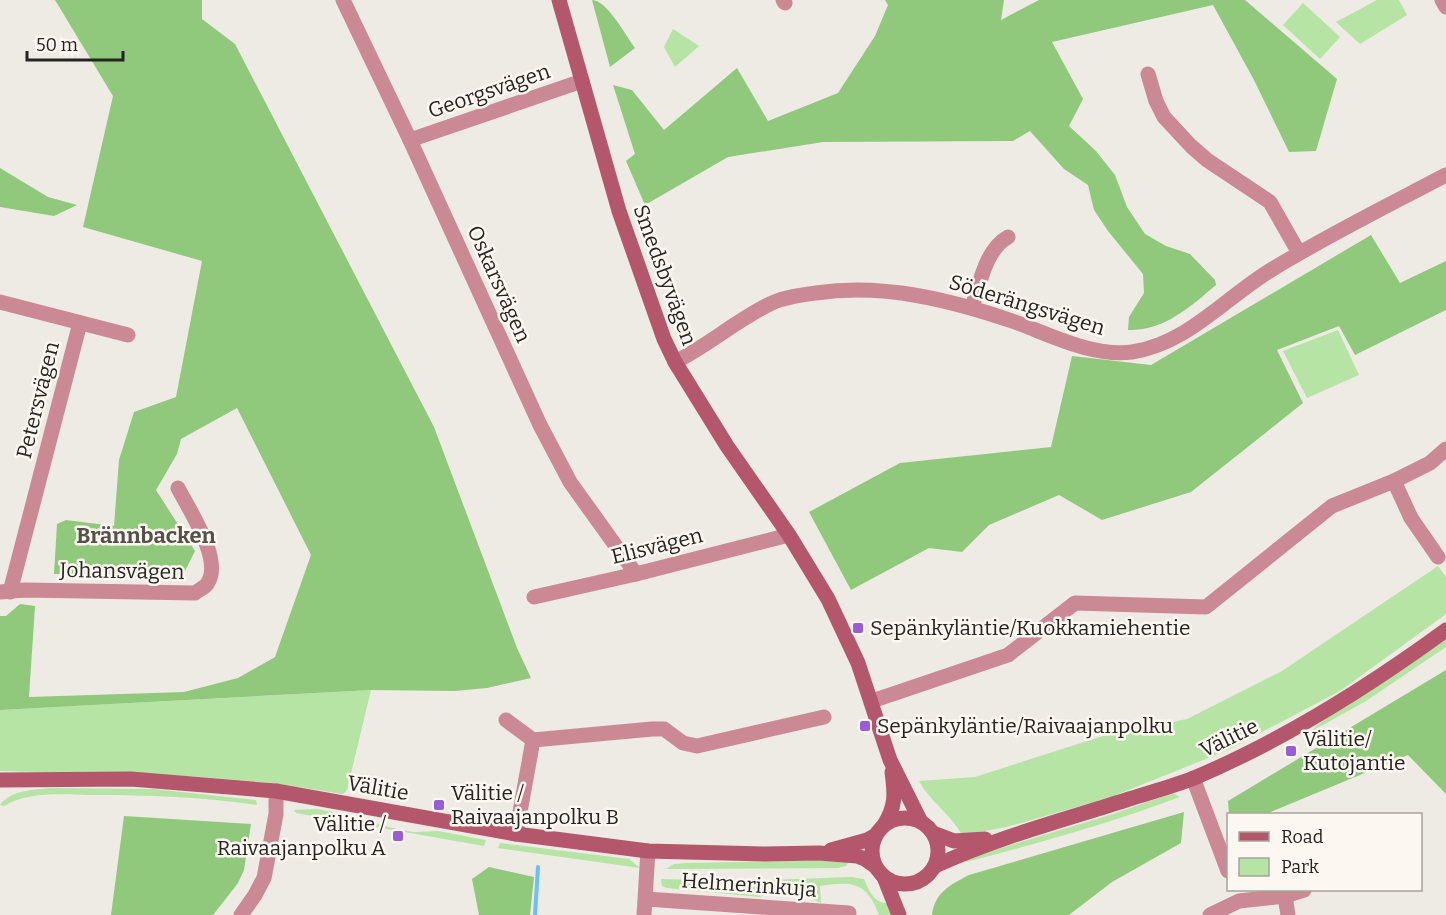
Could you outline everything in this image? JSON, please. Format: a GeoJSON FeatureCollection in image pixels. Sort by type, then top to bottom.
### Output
{"type":"FeatureCollection","features":[{"type":"Feature","properties":{"kind":"main road","name":"Smedsbyvägen"},"geometry":{"type":"LineString","coordinates":[[559,0],[619,211],[664,339],[675,362],[727,446],[789,535],[828,598],[858,663],[890,760]]}},
{"type":"Feature","properties":{"kind":"main road","name":"Välitie"},"geometry":{"type":"LineString","coordinates":[[935,866],[1009,836],[1193,778],[1282,735],[1348,697],[1446,630]]}},
{"type":"Feature","properties":{"kind":"main road"},"geometry":{"type":"LineString","coordinates":[[880,872],[894,883],[911,884],[924,878],[935,866],[938,847],[933,833],[921,822],[890,760]]}},
{"type":"Feature","properties":{"kind":"main road"},"geometry":{"type":"LineString","coordinates":[[890,760],[894,786],[893,811],[872,845],[872,857],[900,915]]}},
{"type":"Feature","properties":{"kind":"main road","name":"Välitie"},"geometry":{"type":"LineString","coordinates":[[0,780],[131,779],[276,791],[516,834],[648,851],[819,853],[857,856],[865,859],[880,872]]}},
{"type":"Feature","properties":{"kind":"main road"},"geometry":{"type":"LineString","coordinates":[[880,830],[892,820],[902,818],[921,822]]}},
{"type":"Feature","properties":{"kind":"main road","name":"Välitie"},"geometry":{"type":"LineString","coordinates":[[819,853],[867,840],[880,830]]}},
{"type":"Feature","properties":{"kind":"main road","name":"Välitie"},"geometry":{"type":"LineString","coordinates":[[933,833],[954,841],[1009,836]]}},
{"type":"Feature","properties":{"kind":"main road"},"geometry":{"type":"LineString","coordinates":[[900,915],[911,884]]}},
{"type":"Feature","properties":{"kind":"street","name":"Oskarsvägen"},"geometry":{"type":"LineString","coordinates":[[343,0],[410,140],[540,425],[570,482],[636,574]]}},
{"type":"Feature","properties":{"kind":"street"},"geometry":{"type":"LineString","coordinates":[[1442,0],[1446,7]]}},
{"type":"Feature","properties":{"kind":"street"},"geometry":{"type":"LineString","coordinates":[[1148,74],[1156,101],[1164,117],[1191,146],[1208,160],[1270,201],[1299,253]]}},
{"type":"Feature","properties":{"kind":"street","name":"Georgsvägen"},"geometry":{"type":"LineString","coordinates":[[410,140],[582,81]]}},
{"type":"Feature","properties":{"kind":"street","name":"Söderängsvägen"},"geometry":{"type":"LineString","coordinates":[[675,362],[773,303],[795,296],[835,290],[901,292],[972,307],[1103,352],[1130,352],[1168,341],[1185,332],[1255,279],[1446,175]]}},
{"type":"Feature","properties":{"kind":"street"},"geometry":{"type":"LineString","coordinates":[[972,307],[990,255],[998,243],[1008,237]]}},
{"type":"Feature","properties":{"kind":"street","name":"Petersvägen"},"geometry":{"type":"LineString","coordinates":[[0,302],[128,335]]}},
{"type":"Feature","properties":{"kind":"street","name":"Petersvägen"},"geometry":{"type":"LineString","coordinates":[[5,592],[80,323]]}},
{"type":"Feature","properties":{"kind":"street"},"geometry":{"type":"LineString","coordinates":[[872,700],[1008,655],[1075,603],[1206,607],[1332,506],[1435,461],[1446,449]]}},
{"type":"Feature","properties":{"kind":"street"},"geometry":{"type":"LineString","coordinates":[[1394,480],[1411,518],[1438,557]]}},
{"type":"Feature","properties":{"kind":"street","name":"Johansvägen"},"geometry":{"type":"LineString","coordinates":[[5,592],[25,590],[195,593],[207,584],[213,568],[209,549],[178,488]]}},
{"type":"Feature","properties":{"kind":"street","name":"Elisvägen"},"geometry":{"type":"LineString","coordinates":[[534,597],[789,535]]}},
{"type":"Feature","properties":{"kind":"street"},"geometry":{"type":"LineString","coordinates":[[506,720],[533,740],[664,729],[683,743],[697,746],[824,717]]}},
{"type":"Feature","properties":{"kind":"street"},"geometry":{"type":"LineString","coordinates":[[516,834],[533,740]]}},
{"type":"Feature","properties":{"kind":"street"},"geometry":{"type":"LineString","coordinates":[[1193,778],[1227,868]]}},
{"type":"Feature","properties":{"kind":"street"},"geometry":{"type":"LineString","coordinates":[[241,915],[264,878],[276,814],[276,791]]}},
{"type":"Feature","properties":{"kind":"street"},"geometry":{"type":"LineString","coordinates":[[644,915],[648,851]]}},
{"type":"Feature","properties":{"kind":"street"},"geometry":{"type":"LineString","coordinates":[[1210,915],[1237,895],[1285,896],[1301,891]]}},
{"type":"Feature","properties":{"kind":"street"},"geometry":{"type":"LineString","coordinates":[[1285,896],[1288,915]]}},
{"type":"Feature","properties":{"kind":"street","name":"Helmerinkuja"},"geometry":{"type":"LineString","coordinates":[[646,899],[849,913]]}},
{"type":"Feature","properties":{"kind":"green space"},"geometry":{"type":"Polygon","coordinates":[[[55,0],[202,0],[202,19],[235,44],[434,427],[517,648],[531,678],[487,688],[455,691],[371,690],[0,710],[0,616],[6,616],[20,604],[35,606],[29,697],[184,692],[238,678],[275,657],[311,555],[237,408],[181,439],[177,454],[156,490],[195,551],[183,575],[54,574],[57,524],[66,520],[114,526],[119,460],[134,412],[176,397],[202,261],[83,227],[113,96],[55,0]]]}},
{"type":"Feature","properties":{"kind":"green space"},"geometry":{"type":"Polygon","coordinates":[[[592,0],[610,12],[635,48],[610,67],[592,0]]]}},
{"type":"Feature","properties":{"kind":"green space"},"geometry":{"type":"Polygon","coordinates":[[[885,0],[1004,0],[1001,20],[1039,0],[1245,0],[1337,79],[1316,151],[1289,152],[1254,80],[1213,5],[1052,42],[1083,99],[1069,126],[1096,151],[1115,175],[1127,207],[1145,234],[1166,246],[1190,254],[1215,280],[1216,285],[1176,316],[1141,329],[1128,330],[1129,317],[1144,293],[1143,274],[1094,210],[1088,185],[1064,169],[1030,131],[1013,141],[823,142],[728,157],[645,205],[626,161],[635,154],[613,85],[632,90],[664,130],[737,68],[768,121],[838,93],[875,36],[888,5],[885,0]]]}},
{"type":"Feature","properties":{"kind":"green space"},"geometry":{"type":"Polygon","coordinates":[[[1377,0],[1399,0],[1407,15],[1360,44],[1336,22],[1377,0]]]}},
{"type":"Feature","properties":{"kind":"green space"},"geometry":{"type":"Polygon","coordinates":[[[1303,3],[1340,37],[1320,59],[1283,25],[1303,3]]]}},
{"type":"Feature","properties":{"kind":"green space"},"geometry":{"type":"Polygon","coordinates":[[[673,29],[699,46],[675,67],[664,47],[673,29]]]}},
{"type":"Feature","properties":{"kind":"green space"},"geometry":{"type":"Polygon","coordinates":[[[0,168],[48,197],[77,205],[54,216],[0,207],[0,168]]]}},
{"type":"Feature","properties":{"kind":"green space"},"geometry":{"type":"Polygon","coordinates":[[[1371,235],[1400,283],[1446,261],[1446,310],[1355,355],[1339,326],[1277,350],[1303,403],[1191,492],[1102,520],[1059,495],[989,525],[962,552],[929,548],[851,590],[809,512],[900,463],[1051,447],[1072,356],[1151,365],[1371,235]]]}},
{"type":"Feature","properties":{"kind":"green space"},"geometry":{"type":"Polygon","coordinates":[[[1338,330],[1359,375],[1307,398],[1283,351],[1338,330]]]}},
{"type":"Feature","properties":{"kind":"green space"},"geometry":{"type":"Polygon","coordinates":[[[1438,566],[1446,577],[1446,614],[1340,691],[1228,750],[1111,797],[1007,827],[962,835],[919,781],[975,777],[1106,735],[1187,719],[1282,671],[1438,566]]]}},
{"type":"Feature","properties":{"kind":"green space"},"geometry":{"type":"Polygon","coordinates":[[[1446,639],[1446,647],[1366,701],[1305,735],[1331,715],[1446,639]]]}},
{"type":"Feature","properties":{"kind":"green space"},"geometry":{"type":"Polygon","coordinates":[[[1446,670],[1446,794],[1408,755],[1268,813],[1229,813],[1228,801],[1446,670]]]}},
{"type":"Feature","properties":{"kind":"green space"},"geometry":{"type":"Polygon","coordinates":[[[371,690],[347,790],[343,794],[273,783],[188,776],[0,771],[0,710],[371,690]]]}},
{"type":"Feature","properties":{"kind":"green space"},"geometry":{"type":"Polygon","coordinates":[[[50,788],[153,789],[256,800],[257,805],[176,797],[60,794],[37,795],[4,806],[0,805],[10,796],[29,790],[50,788]]]}},
{"type":"Feature","properties":{"kind":"green space"},"geometry":{"type":"Polygon","coordinates":[[[1170,794],[1180,797],[1047,840],[966,862],[965,859],[1116,813],[1170,794]]]}},
{"type":"Feature","properties":{"kind":"green space"},"geometry":{"type":"Polygon","coordinates":[[[317,809],[413,832],[438,831],[486,840],[484,846],[296,813],[294,810],[317,809]]]}},
{"type":"Feature","properties":{"kind":"green space"},"geometry":{"type":"Polygon","coordinates":[[[1184,812],[1181,843],[1112,882],[1069,915],[932,915],[936,900],[940,895],[969,875],[1184,812]]]}},
{"type":"Feature","properties":{"kind":"green space"},"geometry":{"type":"Polygon","coordinates":[[[124,816],[251,824],[244,870],[238,883],[213,915],[111,915],[124,816]]]}},
{"type":"Feature","properties":{"kind":"green space"},"geometry":{"type":"Polygon","coordinates":[[[500,843],[629,859],[640,868],[498,848],[500,843]]]}},
{"type":"Feature","properties":{"kind":"green space"},"geometry":{"type":"Polygon","coordinates":[[[850,860],[846,866],[838,868],[666,869],[674,864],[686,863],[850,860]]]}},
{"type":"Feature","properties":{"kind":"green space"},"geometry":{"type":"Polygon","coordinates":[[[489,867],[534,877],[530,915],[479,915],[472,879],[489,867]]]}},
{"type":"Feature","properties":{"kind":"green space"},"geometry":{"type":"Polygon","coordinates":[[[851,877],[864,879],[877,900],[892,903],[893,915],[879,915],[869,896],[857,886],[850,884],[820,886],[821,903],[789,888],[777,887],[760,897],[667,888],[662,886],[661,879],[745,881],[851,877]]]}},
{"type":"Feature","properties":{"kind":"waterway"},"geometry":{"type":"LineString","coordinates":[[535,915],[538,867]]}},
{"type":"Feature","properties":{"kind":"place","name":"Sepänkyläntie/Kuokkamiehentie"},"geometry":{"type":"Point","coordinates":[858,628]}},
{"type":"Feature","properties":{"kind":"place","name":"Sepänkyläntie/Raivaajanpolku"},"geometry":{"type":"Point","coordinates":[865,726]}},
{"type":"Feature","properties":{"kind":"place","name":"Välitie/ Kutojantie"},"geometry":{"type":"Point","coordinates":[1291,751]}},
{"type":"Feature","properties":{"kind":"place","name":"Välitie / Raivaajanpolku B"},"geometry":{"type":"Point","coordinates":[439,805]}},
{"type":"Feature","properties":{"kind":"place","name":"Välitie / Raivaajanpolku A"},"geometry":{"type":"Point","coordinates":[398,836]}},
{"type":"Feature","properties":{"kind":"district","name":"Brännbacken"},"geometry":{"type":"Point","coordinates":[146,535]}}]}
